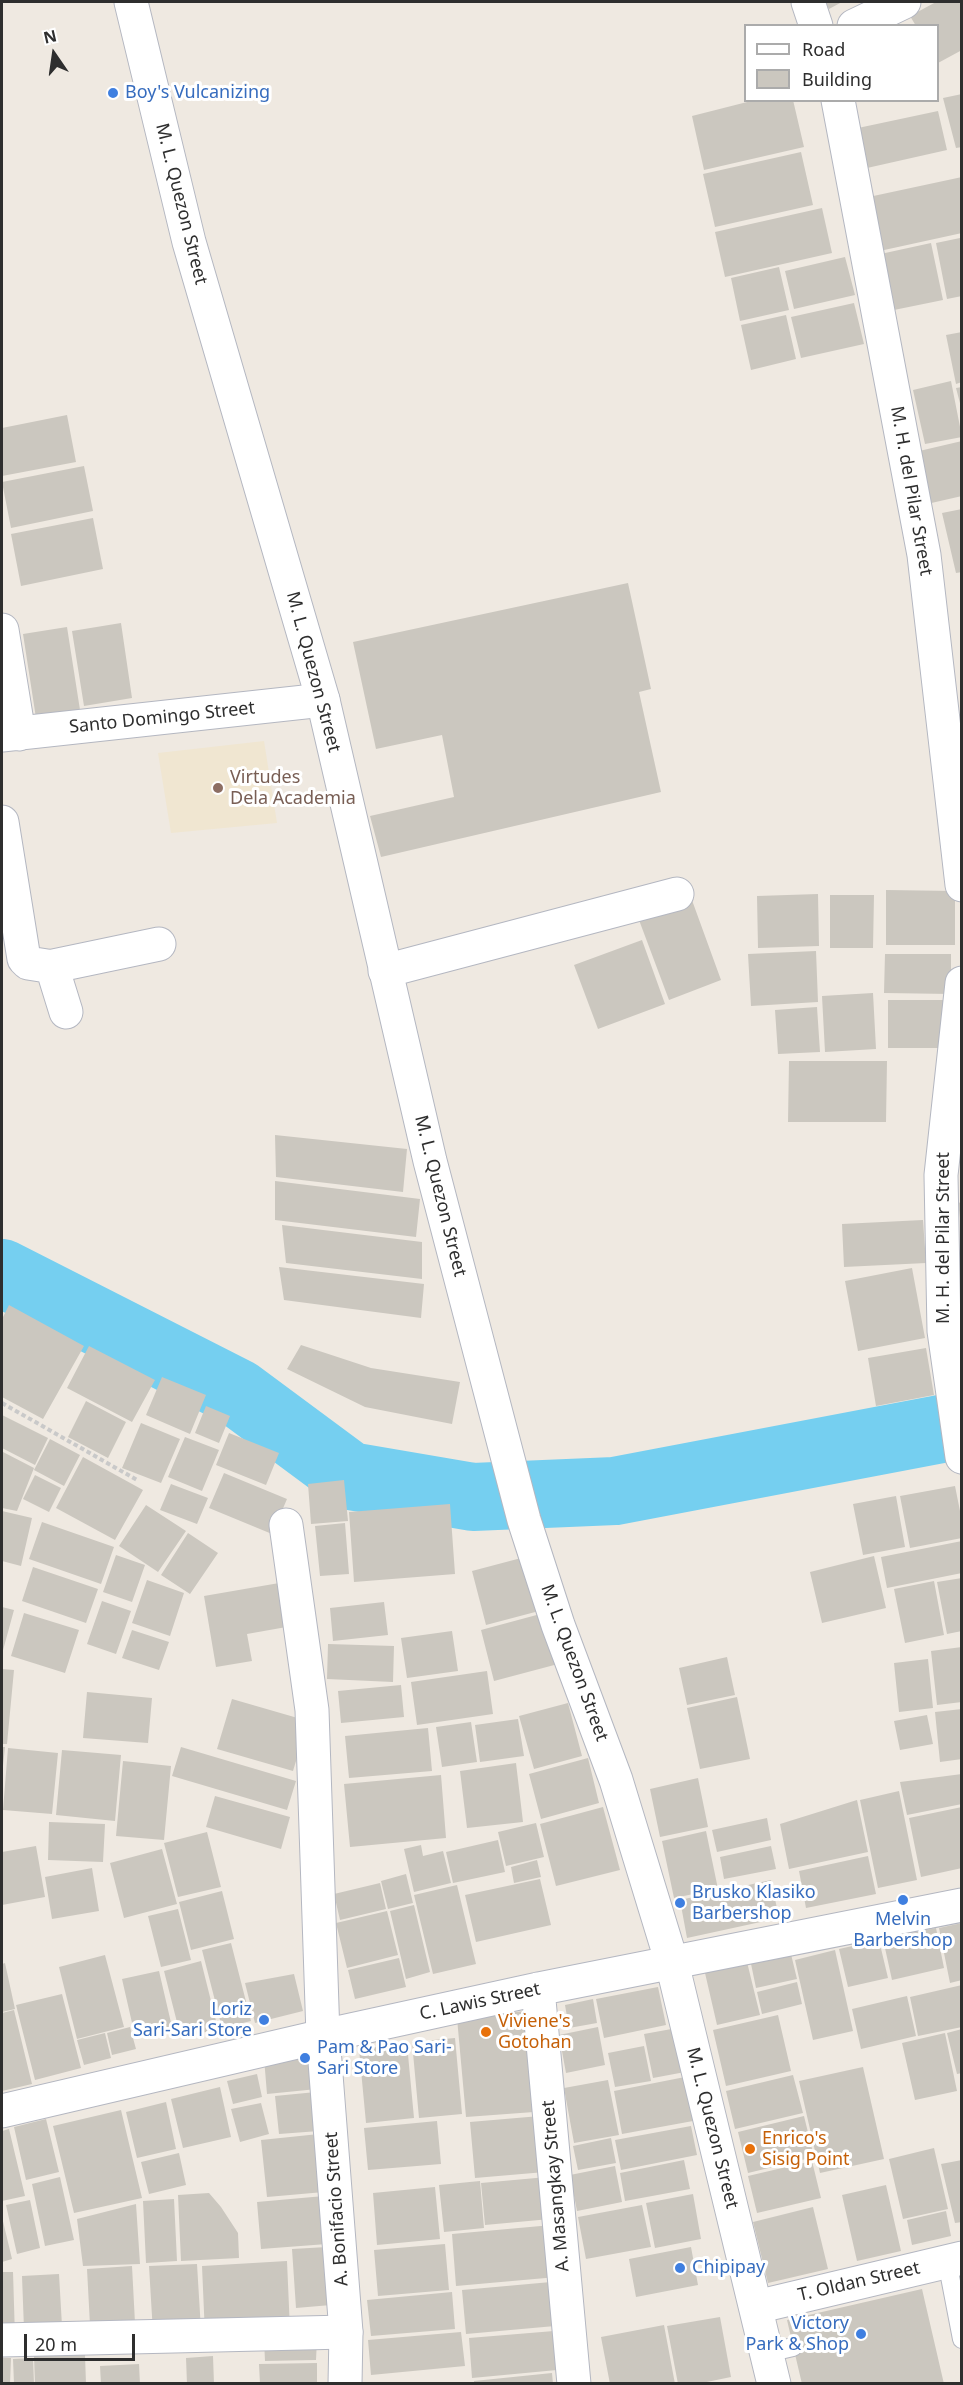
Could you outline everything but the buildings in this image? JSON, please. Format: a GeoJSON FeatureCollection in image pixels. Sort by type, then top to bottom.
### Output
{"type":"FeatureCollection","features":[{"type":"Feature","properties":{"kind":"street","name":"M. L. Quezon Street"},"geometry":{"type":"LineString","coordinates":[[130,2],[189,242],[323,700],[433,1172],[509,1466],[558,1624],[616,1780],[672,1963],[756,2307],[778,2361]]}},
{"type":"Feature","properties":{"kind":"street"},"geometry":{"type":"LineString","coordinates":[[808,2],[815,24]]}},
{"type":"Feature","properties":{"kind":"street"},"geometry":{"type":"LineString","coordinates":[[858,24],[904,2]]}},
{"type":"Feature","properties":{"kind":"street","name":"M. H. del Pilar Street"},"geometry":{"type":"LineString","coordinates":[[838,102],[924,555],[962,885]]}},
{"type":"Feature","properties":{"kind":"street"},"geometry":{"type":"LineString","coordinates":[[2,630],[10,734]]}},
{"type":"Feature","properties":{"kind":"street","name":"Santo Domingo Street"},"geometry":{"type":"LineString","coordinates":[[10,734],[323,700]]}},
{"type":"Feature","properties":{"kind":"street"},"geometry":{"type":"LineString","coordinates":[[2,822],[24,959],[28,963],[49,967],[159,944]]}},
{"type":"Feature","properties":{"kind":"street"},"geometry":{"type":"LineString","coordinates":[[385,971],[677,894]]}},
{"type":"Feature","properties":{"kind":"street"},"geometry":{"type":"LineString","coordinates":[[49,967],[57,977],[66,1012]]}},
{"type":"Feature","properties":{"kind":"street","name":"M. H. del Pilar Street"},"geometry":{"type":"LineString","coordinates":[[962,983],[941,1175],[944,1330],[962,1457]]}},
{"type":"Feature","properties":{"kind":"street","name":"A. Bonifacio Street"},"geometry":{"type":"LineString","coordinates":[[286,1526],[312,1710],[323,2036],[346,2332],[345,2384]]}},
{"type":"Feature","properties":{"kind":"street","name":"C. Lawis Street"},"geometry":{"type":"LineString","coordinates":[[2,2111],[323,2036],[538,1989],[962,1905]]}},
{"type":"Feature","properties":{"kind":"street","name":"A. Masangkay Street"},"geometry":{"type":"LineString","coordinates":[[538,1989],[574,2384]]}},
{"type":"Feature","properties":{"kind":"street","name":"T. Oldan Street"},"geometry":{"type":"LineString","coordinates":[[756,2307],[954,2260]]}},
{"type":"Feature","properties":{"kind":"street"},"geometry":{"type":"LineString","coordinates":[[2,2340],[346,2332]]}},
{"type":"Feature","properties":{"kind":"lane"},"geometry":{"type":"LineString","coordinates":[[954,2260],[962,2339]]}},
{"type":"Feature","properties":{"kind":"path"},"geometry":{"type":"LineString","coordinates":[[2,1403],[137,1480]]}},
{"type":"Feature","properties":{"kind":"shaded area","name":"Virtudes Dela Academia"},"geometry":{"type":"Polygon","coordinates":[[[264,741],[277,823],[171,833],[158,753],[264,741]]]}},
{"type":"Feature","properties":{"kind":"waterway"},"geometry":{"type":"LineString","coordinates":[[2,1273],[238,1393],[350,1476],[473,1497],[615,1491],[962,1425]]}},
{"type":"Feature","properties":{"kind":"place","name":"Boy's Vulcanizing"},"geometry":{"type":"Point","coordinates":[113,93]}},
{"type":"Feature","properties":{"kind":"place","name":"Virtudes Dela Academia"},"geometry":{"type":"Point","coordinates":[218,788]}},
{"type":"Feature","properties":{"kind":"place","name":"Melvin Barbershop"},"geometry":{"type":"Point","coordinates":[903,1900]}},
{"type":"Feature","properties":{"kind":"place","name":"Brusko Klasiko Barbershop"},"geometry":{"type":"Point","coordinates":[680,1903]}},
{"type":"Feature","properties":{"kind":"place","name":"Loriz Sari-Sari Store"},"geometry":{"type":"Point","coordinates":[264,2020]}},
{"type":"Feature","properties":{"kind":"place","name":"Viviene's Gotohan"},"geometry":{"type":"Point","coordinates":[486,2032]}},
{"type":"Feature","properties":{"kind":"place","name":"Pam & Pao Sari- Sari Store"},"geometry":{"type":"Point","coordinates":[305,2058]}},
{"type":"Feature","properties":{"kind":"place","name":"Enrico's Sisig Point"},"geometry":{"type":"Point","coordinates":[750,2149]}},
{"type":"Feature","properties":{"kind":"place","name":"Chipipay"},"geometry":{"type":"Point","coordinates":[680,2268]}},
{"type":"Feature","properties":{"kind":"place","name":"Victory Park & Shop"},"geometry":{"type":"Point","coordinates":[861,2334]}}]}
